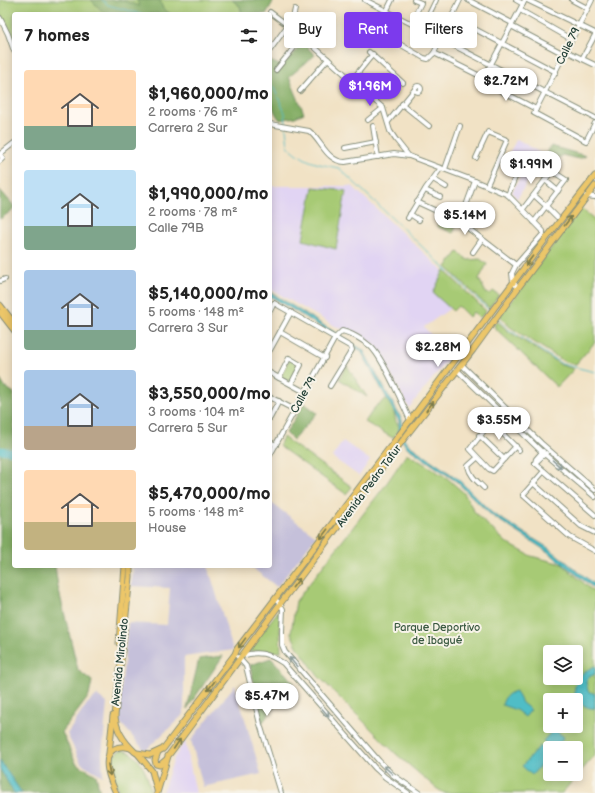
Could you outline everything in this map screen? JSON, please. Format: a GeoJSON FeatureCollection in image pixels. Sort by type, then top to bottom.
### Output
{"type":"FeatureCollection","features":[{"type":"Feature","properties":{"kind":"main road","name":"Avenida Pedro Tafur"},"geometry":{"type":"LineString","coordinates":[[158,752],[167,743],[235,654],[237,649],[487,318],[512,282],[595,176]]}},
{"type":"Feature","properties":{"kind":"main road","name":"Avenida Pedro Tafur"},"geometry":{"type":"LineString","coordinates":[[157,793],[168,756],[400,443],[462,365],[595,186]]}},
{"type":"Feature","properties":{"kind":"main road"},"geometry":{"type":"LineString","coordinates":[[0,305],[12,320]]}},
{"type":"Feature","properties":{"kind":"main road"},"geometry":{"type":"LineString","coordinates":[[0,312],[12,327]]}},
{"type":"Feature","properties":{"kind":"main road","name":"Avenida Mirolindo"},"geometry":{"type":"LineString","coordinates":[[116,793],[112,785],[107,765],[125,568]]}},
{"type":"Feature","properties":{"kind":"main road","name":"Avenida Mirolindo"},"geometry":{"type":"LineString","coordinates":[[130,568],[115,716],[120,735],[152,771],[156,782],[157,793]]}},
{"type":"Feature","properties":{"kind":"main road"},"geometry":{"type":"LineString","coordinates":[[109,753],[113,749],[121,746],[136,752],[150,755],[158,752]]}},
{"type":"Feature","properties":{"kind":"main road"},"geometry":{"type":"LineString","coordinates":[[158,752],[155,763],[158,766],[162,764],[168,756]]}},
{"type":"Feature","properties":{"kind":"street"},"geometry":{"type":"LineString","coordinates":[[365,0],[410,23]]}},
{"type":"Feature","properties":{"kind":"street"},"geometry":{"type":"LineString","coordinates":[[392,0],[376,31],[424,58],[428,59],[436,48]]}},
{"type":"Feature","properties":{"kind":"street"},"geometry":{"type":"LineString","coordinates":[[414,0],[421,3],[417,11]]}},
{"type":"Feature","properties":{"kind":"street"},"geometry":{"type":"LineString","coordinates":[[430,12],[436,0]]}},
{"type":"Feature","properties":{"kind":"street"},"geometry":{"type":"LineString","coordinates":[[454,12],[460,0]]}},
{"type":"Feature","properties":{"kind":"street"},"geometry":{"type":"LineString","coordinates":[[468,0],[512,25],[565,52],[595,65]]}},
{"type":"Feature","properties":{"kind":"street"},"geometry":{"type":"LineString","coordinates":[[516,0],[525,1],[595,34],[582,59]]}},
{"type":"Feature","properties":{"kind":"street"},"geometry":{"type":"LineString","coordinates":[[572,0],[587,8]]}},
{"type":"Feature","properties":{"kind":"street","name":"Calle 79"},"geometry":{"type":"LineString","coordinates":[[535,111],[592,0]]}},
{"type":"Feature","properties":{"kind":"street"},"geometry":{"type":"LineString","coordinates":[[483,80],[525,1]]}},
{"type":"Feature","properties":{"kind":"street"},"geometry":{"type":"LineString","coordinates":[[520,10],[571,39]]}},
{"type":"Feature","properties":{"kind":"street"},"geometry":{"type":"LineString","coordinates":[[272,13],[284,22]]}},
{"type":"Feature","properties":{"kind":"street"},"geometry":{"type":"LineString","coordinates":[[0,18],[2,26],[12,47]]}},
{"type":"Feature","properties":{"kind":"street"},"geometry":{"type":"LineString","coordinates":[[477,30],[556,72]]}},
{"type":"Feature","properties":{"kind":"street"},"geometry":{"type":"LineString","coordinates":[[272,47],[284,31]]}},
{"type":"Feature","properties":{"kind":"street"},"geometry":{"type":"LineString","coordinates":[[276,70],[294,48]]}},
{"type":"Feature","properties":{"kind":"street"},"geometry":{"type":"LineString","coordinates":[[316,48],[383,108],[390,131],[409,156]]}},
{"type":"Feature","properties":{"kind":"street"},"geometry":{"type":"LineString","coordinates":[[458,48],[595,118]]}},
{"type":"Feature","properties":{"kind":"street"},"geometry":{"type":"LineString","coordinates":[[352,80],[371,53],[403,82]]}},
{"type":"Feature","properties":{"kind":"street"},"geometry":{"type":"LineString","coordinates":[[434,53],[586,141],[595,122]]}},
{"type":"Feature","properties":{"kind":"street"},"geometry":{"type":"LineString","coordinates":[[300,91],[328,59]]}},
{"type":"Feature","properties":{"kind":"street"},"geometry":{"type":"LineString","coordinates":[[388,122],[415,88],[417,86],[422,86]]}},
{"type":"Feature","properties":{"kind":"street"},"geometry":{"type":"LineString","coordinates":[[402,104],[429,126]]}},
{"type":"Feature","properties":{"kind":"street"},"geometry":{"type":"LineString","coordinates":[[368,120],[383,108]]}},
{"type":"Feature","properties":{"kind":"street"},"geometry":{"type":"LineString","coordinates":[[272,124],[309,131],[322,148],[337,161],[341,162],[394,154],[409,156],[475,180],[508,195],[543,232],[543,234],[516,265],[512,273],[512,282],[518,288]]}},
{"type":"Feature","properties":{"kind":"street"},"geometry":{"type":"LineString","coordinates":[[373,126],[378,157]]}},
{"type":"Feature","properties":{"kind":"street"},"geometry":{"type":"LineString","coordinates":[[419,220],[409,216],[416,202],[433,179],[443,169],[460,126]]}},
{"type":"Feature","properties":{"kind":"street"},"geometry":{"type":"LineString","coordinates":[[476,158],[488,132],[507,140],[487,185]]}},
{"type":"Feature","properties":{"kind":"street"},"geometry":{"type":"LineString","coordinates":[[345,148],[376,142]]}},
{"type":"Feature","properties":{"kind":"street"},"geometry":{"type":"LineString","coordinates":[[0,160],[3,158],[0,154],[12,145]]}},
{"type":"Feature","properties":{"kind":"street"},"geometry":{"type":"LineString","coordinates":[[534,222],[566,180],[540,163]]}},
{"type":"Feature","properties":{"kind":"street"},"geometry":{"type":"LineString","coordinates":[[508,195],[518,170]]}},
{"type":"Feature","properties":{"kind":"street"},"geometry":{"type":"LineString","coordinates":[[523,210],[552,171]]}},
{"type":"Feature","properties":{"kind":"street"},"geometry":{"type":"LineString","coordinates":[[433,179],[446,187]]}},
{"type":"Feature","properties":{"kind":"street"},"geometry":{"type":"LineString","coordinates":[[460,222],[475,180]]}},
{"type":"Feature","properties":{"kind":"street"},"geometry":{"type":"LineString","coordinates":[[545,180],[558,191]]}},
{"type":"Feature","properties":{"kind":"street"},"geometry":{"type":"LineString","coordinates":[[425,190],[440,197]]}},
{"type":"Feature","properties":{"kind":"street"},"geometry":{"type":"LineString","coordinates":[[581,192],[587,197],[595,197]]}},
{"type":"Feature","properties":{"kind":"street"},"geometry":{"type":"LineString","coordinates":[[534,195],[557,217]]}},
{"type":"Feature","properties":{"kind":"street"},"geometry":{"type":"LineString","coordinates":[[416,202],[460,222],[516,265]]}},
{"type":"Feature","properties":{"kind":"street"},"geometry":{"type":"LineString","coordinates":[[472,252],[482,239]]}},
{"type":"Feature","properties":{"kind":"street"},"geometry":{"type":"LineString","coordinates":[[0,281],[5,279]]}},
{"type":"Feature","properties":{"kind":"street"},"geometry":{"type":"LineString","coordinates":[[272,307],[274,303],[337,336],[352,350],[330,386]]}},
{"type":"Feature","properties":{"kind":"street"},"geometry":{"type":"LineString","coordinates":[[272,346],[291,312]]}},
{"type":"Feature","properties":{"kind":"street"},"geometry":{"type":"LineString","coordinates":[[337,336],[342,331],[348,332],[370,346],[378,356],[410,420]]}},
{"type":"Feature","properties":{"kind":"street"},"geometry":{"type":"LineString","coordinates":[[280,332],[324,358]]}},
{"type":"Feature","properties":{"kind":"street","name":"Calle 79"},"geometry":{"type":"LineString","coordinates":[[272,452],[337,336]]}},
{"type":"Feature","properties":{"kind":"street"},"geometry":{"type":"LineString","coordinates":[[279,378],[289,358],[301,365],[291,384]]}},
{"type":"Feature","properties":{"kind":"street"},"geometry":{"type":"LineString","coordinates":[[462,365],[548,448],[595,490]]}},
{"type":"Feature","properties":{"kind":"street"},"geometry":{"type":"LineString","coordinates":[[457,370],[544,453],[595,497]]}},
{"type":"Feature","properties":{"kind":"street"},"geometry":{"type":"LineString","coordinates":[[272,374],[305,392]]}},
{"type":"Feature","properties":{"kind":"street"},"geometry":{"type":"LineString","coordinates":[[272,398],[295,410]]}},
{"type":"Feature","properties":{"kind":"street"},"geometry":{"type":"LineString","coordinates":[[272,414],[279,401]]}},
{"type":"Feature","properties":{"kind":"street"},"geometry":{"type":"LineString","coordinates":[[500,410],[479,435],[470,449],[477,458],[492,471],[516,446]]}},
{"type":"Feature","properties":{"kind":"street"},"geometry":{"type":"LineString","coordinates":[[490,421],[519,450]]}},
{"type":"Feature","properties":{"kind":"street"},"geometry":{"type":"LineString","coordinates":[[479,435],[504,459]]}},
{"type":"Feature","properties":{"kind":"street"},"geometry":{"type":"LineString","coordinates":[[272,443],[276,445]]}},
{"type":"Feature","properties":{"kind":"street"},"geometry":{"type":"LineString","coordinates":[[548,448],[536,459],[535,463],[595,515]]}},
{"type":"Feature","properties":{"kind":"street"},"geometry":{"type":"LineString","coordinates":[[477,458],[468,466],[468,469],[473,477],[484,488]]}},
{"type":"Feature","properties":{"kind":"street"},"geometry":{"type":"LineString","coordinates":[[544,471],[523,495],[570,537],[595,551]]}},
{"type":"Feature","properties":{"kind":"street"},"geometry":{"type":"LineString","coordinates":[[533,483],[581,526],[595,533]]}},
{"type":"Feature","properties":{"kind":"street"},"geometry":{"type":"LineString","coordinates":[[275,599],[283,609],[282,645],[285,652],[378,761],[393,775],[419,793]]}},
{"type":"Feature","properties":{"kind":"street"},"geometry":{"type":"LineString","coordinates":[[241,658],[250,654],[267,653],[283,663],[375,768],[408,793]]}},
{"type":"Feature","properties":{"kind":"street"},"geometry":{"type":"LineString","coordinates":[[235,654],[241,658],[246,666],[260,724],[281,793]]}},
{"type":"Feature","properties":{"kind":"shaded area"},"geometry":{"type":"Polygon","coordinates":[[[517,139],[544,155],[517,199],[512,192],[526,167],[508,155],[517,139]]]}},
{"type":"Feature","properties":{"kind":"shaded area"},"geometry":{"type":"Polygon","coordinates":[[[272,186],[352,186],[469,295],[424,327],[450,357],[409,408],[376,347],[360,337],[335,326],[272,290],[272,186]]]}},
{"type":"Feature","properties":{"kind":"shaded area"},"geometry":{"type":"Polygon","coordinates":[[[343,441],[370,460],[359,476],[332,457],[343,441]]]}},
{"type":"Feature","properties":{"kind":"shaded area"},"geometry":{"type":"Polygon","coordinates":[[[272,503],[316,536],[277,587],[253,568],[272,568],[272,503]]]}},
{"type":"Feature","properties":{"kind":"shaded area"},"geometry":{"type":"Polygon","coordinates":[[[132,568],[209,568],[233,650],[184,657],[184,714],[145,751],[118,720],[128,623],[167,625],[170,588],[131,586],[132,568]]]}},
{"type":"Feature","properties":{"kind":"shaded area"},"geometry":{"type":"Polygon","coordinates":[[[235,685],[261,774],[203,787],[191,740],[235,685]]]}},
{"type":"Feature","properties":{"kind":"shaded area"},"geometry":{"type":"Polygon","coordinates":[[[97,695],[107,703],[102,755],[103,776],[81,763],[67,734],[87,704],[97,695]]]}},
{"type":"Feature","properties":{"kind":"shaded area"},"geometry":{"type":"Polygon","coordinates":[[[185,741],[196,793],[162,793],[174,758],[185,741]]]}},
{"type":"Feature","properties":{"kind":"green space"},"geometry":{"type":"Polygon","coordinates":[[[0,0],[232,0],[240,6],[242,12],[12,12],[12,39],[6,23],[0,15],[0,0]]]}},
{"type":"Feature","properties":{"kind":"green space"},"geometry":{"type":"Polygon","coordinates":[[[91,0],[121,0],[139,6],[137,0],[160,0],[163,9],[168,12],[103,12],[91,0]]]}},
{"type":"Feature","properties":{"kind":"green space"},"geometry":{"type":"Polygon","coordinates":[[[232,0],[274,0],[267,12],[242,12],[240,6],[232,0]]]}},
{"type":"Feature","properties":{"kind":"green space"},"geometry":{"type":"Polygon","coordinates":[[[298,48],[308,48],[315,55],[289,77],[304,113],[295,117],[280,120],[276,114],[272,104],[272,62],[282,66],[298,48]]]}},
{"type":"Feature","properties":{"kind":"green space"},"geometry":{"type":"Polygon","coordinates":[[[551,146],[586,156],[579,159],[562,155],[560,158],[546,153],[551,146]]]}},
{"type":"Feature","properties":{"kind":"green space"},"geometry":{"type":"Polygon","coordinates":[[[313,187],[346,191],[336,249],[303,240],[313,187]]]}},
{"type":"Feature","properties":{"kind":"green space"},"geometry":{"type":"Polygon","coordinates":[[[0,190],[12,204],[12,210],[0,219],[0,190]]]}},
{"type":"Feature","properties":{"kind":"green space"},"geometry":{"type":"Polygon","coordinates":[[[581,208],[595,220],[595,342],[576,364],[565,362],[510,327],[500,316],[581,208]]]}},
{"type":"Feature","properties":{"kind":"green space"},"geometry":{"type":"Polygon","coordinates":[[[441,217],[457,224],[453,233],[437,226],[441,217]]]}},
{"type":"Feature","properties":{"kind":"green space"},"geometry":{"type":"Polygon","coordinates":[[[458,252],[468,260],[480,259],[487,264],[479,279],[486,293],[490,294],[493,291],[499,295],[489,308],[446,267],[458,252]]]}},
{"type":"Feature","properties":{"kind":"green space"},"geometry":{"type":"Polygon","coordinates":[[[444,270],[486,311],[480,318],[473,312],[469,317],[458,306],[453,311],[433,293],[444,270]]]}},
{"type":"Feature","properties":{"kind":"green space"},"geometry":{"type":"Polygon","coordinates":[[[497,321],[508,331],[561,365],[574,369],[557,387],[495,328],[494,325],[497,321]]]}},
{"type":"Feature","properties":{"kind":"green space"},"geometry":{"type":"Polygon","coordinates":[[[289,359],[300,365],[291,383],[281,377],[289,359]]]}},
{"type":"Feature","properties":{"kind":"green space"},"geometry":{"type":"Polygon","coordinates":[[[347,366],[367,397],[339,379],[347,366]]]}},
{"type":"Feature","properties":{"kind":"green space"},"geometry":{"type":"Polygon","coordinates":[[[0,379],[4,386],[12,392],[12,568],[55,568],[58,587],[78,670],[92,681],[89,696],[62,732],[76,763],[96,775],[100,793],[0,793],[0,379]]]}},
{"type":"Feature","properties":{"kind":"green space"},"geometry":{"type":"Polygon","coordinates":[[[386,399],[393,409],[396,422],[401,428],[393,438],[365,422],[375,407],[386,399]]]}},
{"type":"Feature","properties":{"kind":"green space"},"geometry":{"type":"Polygon","coordinates":[[[304,403],[317,413],[293,440],[286,433],[304,403]]]}},
{"type":"Feature","properties":{"kind":"green space"},"geometry":{"type":"Polygon","coordinates":[[[283,437],[352,487],[346,494],[279,446],[283,437]]]}},
{"type":"Feature","properties":{"kind":"green space","name":"Parque Deportivo de Ibagué"},"geometry":{"type":"Polygon","coordinates":[[[408,454],[447,478],[464,493],[479,517],[507,543],[531,556],[562,564],[595,593],[595,755],[583,769],[583,741],[543,741],[543,781],[572,781],[562,793],[444,793],[395,753],[318,676],[297,646],[291,633],[296,601],[408,454]]]}},
{"type":"Feature","properties":{"kind":"green space"},"geometry":{"type":"Polygon","coordinates":[[[279,610],[281,652],[247,651],[279,610]]]}},
{"type":"Feature","properties":{"kind":"green space"},"geometry":{"type":"Polygon","coordinates":[[[223,656],[187,709],[199,659],[223,656]]]}},
{"type":"Feature","properties":{"kind":"green space"},"geometry":{"type":"Polygon","coordinates":[[[271,658],[294,683],[262,723],[250,665],[271,658]]]}},
{"type":"Feature","properties":{"kind":"green space"},"geometry":{"type":"Polygon","coordinates":[[[122,750],[128,752],[139,761],[146,773],[151,793],[120,793],[113,775],[112,763],[113,757],[116,753],[122,750]]]}},
{"type":"Feature","properties":{"kind":"water"},"geometry":{"type":"Polygon","coordinates":[[[272,293],[363,350],[402,420],[402,436],[409,445],[458,479],[492,513],[550,549],[595,585],[595,589],[548,552],[491,515],[456,481],[407,447],[399,437],[399,421],[361,351],[272,297],[272,293]]]}},
{"type":"Feature","properties":{"kind":"water"},"geometry":{"type":"Polygon","coordinates":[[[595,666],[595,674],[589,677],[586,682],[588,691],[595,694],[595,708],[589,708],[583,705],[583,693],[575,693],[576,685],[583,685],[583,674],[595,666]]]}},
{"type":"Feature","properties":{"kind":"water"},"geometry":{"type":"Polygon","coordinates":[[[516,691],[522,703],[531,710],[525,717],[516,710],[502,705],[507,696],[516,691]]]}},
{"type":"Feature","properties":{"kind":"water"},"geometry":{"type":"Polygon","coordinates":[[[550,733],[559,733],[564,737],[561,741],[543,741],[550,733]]]}},
{"type":"Feature","properties":{"kind":"water"},"geometry":{"type":"Polygon","coordinates":[[[540,746],[543,748],[543,762],[532,775],[522,766],[540,746]]]}},
{"type":"Feature","properties":{"kind":"water"},"geometry":{"type":"Polygon","coordinates":[[[0,761],[22,793],[14,793],[0,769],[0,761]]]}},
{"type":"Feature","properties":{"kind":"waterway"},"geometry":{"type":"LineString","coordinates":[[102,0],[108,5],[134,12]]}},
{"type":"Feature","properties":{"kind":"waterway"},"geometry":{"type":"LineString","coordinates":[[272,85],[285,113],[286,125]]}},
{"type":"Feature","properties":{"kind":"waterway"},"geometry":{"type":"LineString","coordinates":[[286,128],[288,146],[300,156],[311,162],[339,168],[490,311]]}},
{"type":"Feature","properties":{"kind":"waterway"},"geometry":{"type":"LineString","coordinates":[[498,319],[508,329],[562,364],[595,372]]}},
{"type":"Feature","properties":{"kind":"waterway"},"geometry":{"type":"LineString","coordinates":[[0,450],[12,452]]}}]}
